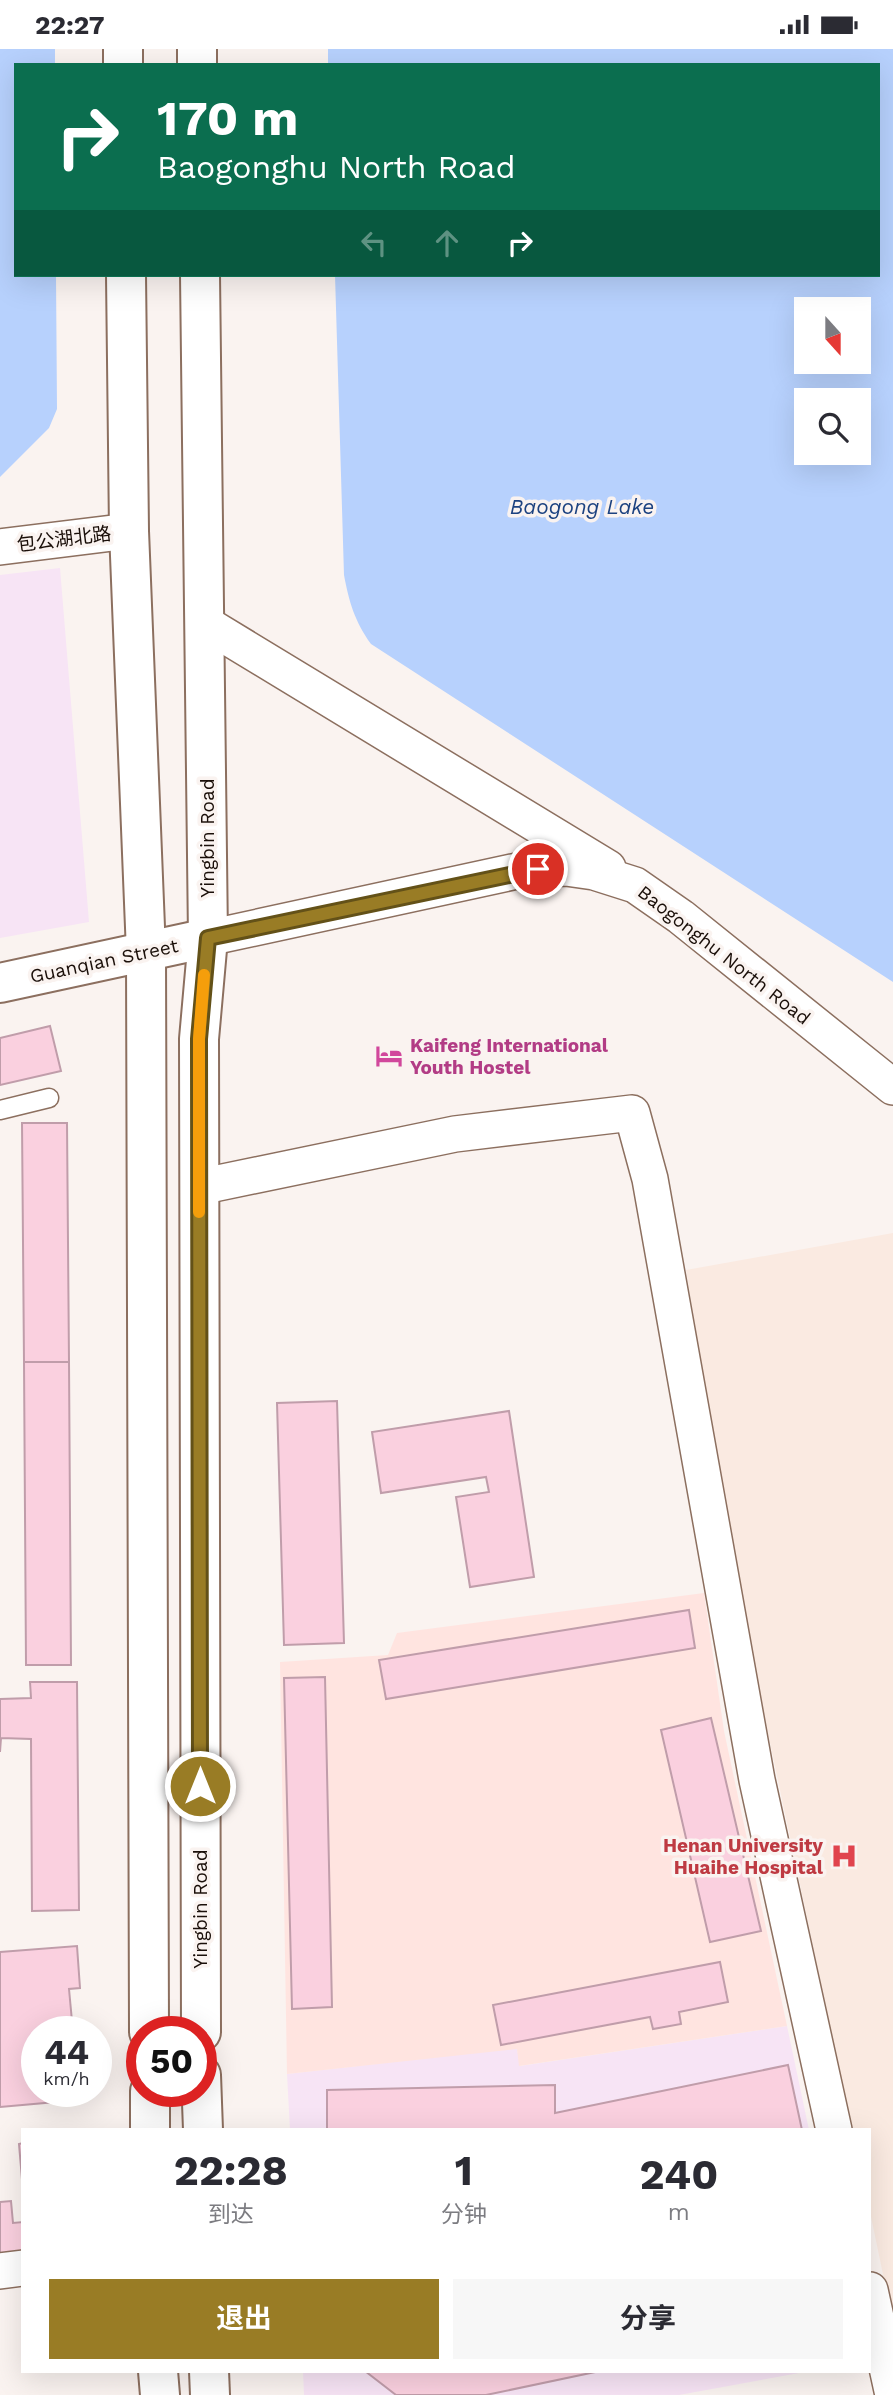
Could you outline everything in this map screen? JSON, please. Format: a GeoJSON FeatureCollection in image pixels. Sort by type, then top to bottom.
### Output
{"type":"FeatureCollection","features":[{"type":"Feature","properties":{"kind":"main road"},"geometry":{"type":"LineString","coordinates":[[126,277],[129,531],[146,952],[149,2016]]}},
{"type":"Feature","properties":{"kind":"main road","name":"Yingbin Road"},"geometry":{"type":"LineString","coordinates":[[200,277],[208,938],[199,1039],[201,2016]]}},
{"type":"Feature","properties":{"kind":"main road","name":"Guanqian Street"},"geometry":{"type":"LineString","coordinates":[[0,983],[208,938]]}},
{"type":"Feature","properties":{"kind":"main road"},"geometry":{"type":"LineString","coordinates":[[150,2107],[150,2128]]}},
{"type":"Feature","properties":{"kind":"main road"},"geometry":{"type":"LineString","coordinates":[[202,2107],[203,2128]]}},
{"type":"Feature","properties":{"kind":"main road"},"geometry":{"type":"LineString","coordinates":[[158,2373],[160,2395]]}},
{"type":"Feature","properties":{"kind":"main road"},"geometry":{"type":"LineString","coordinates":[[209,2373],[210,2395]]}},
{"type":"Feature","properties":{"kind":"street","name":"包公湖北路"},"geometry":{"type":"LineString","coordinates":[[0,547],[129,531]]}},
{"type":"Feature","properties":{"kind":"street"},"geometry":{"type":"LineString","coordinates":[[206,624],[635,885]]}},
{"type":"Feature","properties":{"kind":"street","name":"Baogonghu North Road"},"geometry":{"type":"LineString","coordinates":[[208,938],[538,869],[594,872],[635,885],[681,917],[893,1087]]}},
{"type":"Feature","properties":{"kind":"street"},"geometry":{"type":"LineString","coordinates":[[199,1187],[455,1135],[632,1113],[650,1179],[757,1780],[835,2128]]}},
{"type":"Feature","properties":{"kind":"street"},"geometry":{"type":"LineString","coordinates":[[0,2271],[21,2269]]}},
{"type":"Feature","properties":{"kind":"street"},"geometry":{"type":"LineString","coordinates":[[871,2295],[893,2395]]}},
{"type":"Feature","properties":{"kind":"lane"},"geometry":{"type":"LineString","coordinates":[[0,1110],[49,1098]]}},
{"type":"Feature","properties":{"kind":"shaded area"},"geometry":{"type":"Polygon","coordinates":[[[60,568],[89,922],[0,938],[0,575],[60,568]]]}},
{"type":"Feature","properties":{"kind":"shaded area","name":"Henan University Huaihe Hospital"},"geometry":{"type":"Polygon","coordinates":[[[893,1233],[893,2322],[871,2217],[871,2128],[852,2128],[736,1582],[686,1270],[893,1233]]]}},
{"type":"Feature","properties":{"kind":"shaded area"},"geometry":{"type":"Polygon","coordinates":[[[704,1593],[724,1731],[787,2026],[519,2066],[517,2049],[287,2074],[280,1662],[388,1655],[397,1633],[704,1593]]]}},
{"type":"Feature","properties":{"kind":"shaded area"},"geometry":{"type":"Polygon","coordinates":[[[787,2026],[809,2128],[290,2128],[287,2074],[517,2048],[520,2066],[787,2026]]]}},
{"type":"Feature","properties":{"kind":"shaded area"},"geometry":{"type":"Polygon","coordinates":[[[303,2373],[799,2373],[679,2395],[304,2395],[303,2373]]]}},
{"type":"Feature","properties":{"kind":"water"},"geometry":{"type":"Polygon","coordinates":[[[0,49],[55,49],[55,63],[14,63],[14,277],[56,277],[57,409],[49,428],[0,477],[0,49]]]}},
{"type":"Feature","properties":{"kind":"water","name":"Baogong Lake"},"geometry":{"type":"Polygon","coordinates":[[[328,49],[893,49],[893,982],[371,644],[353,611],[344,575],[335,277],[880,277],[880,63],[328,63],[328,49]]]}},
{"type":"Feature","properties":{"kind":"building"},"geometry":{"type":"Polygon","coordinates":[[[50,1026],[61,1071],[0,1085],[0,1038],[50,1026]]]}},
{"type":"Feature","properties":{"kind":"building"},"geometry":{"type":"Polygon","coordinates":[[[22,1123],[67,1123],[69,1362],[24,1362],[22,1123]]]}},
{"type":"Feature","properties":{"kind":"building"},"geometry":{"type":"Polygon","coordinates":[[[24,1362],[69,1362],[71,1665],[26,1665],[24,1362]]]}},
{"type":"Feature","properties":{"kind":"building"},"geometry":{"type":"Polygon","coordinates":[[[337,1401],[344,1643],[284,1645],[277,1403],[337,1401]]]}},
{"type":"Feature","properties":{"kind":"building"},"geometry":{"type":"Polygon","coordinates":[[[509,1411],[534,1577],[470,1587],[456,1497],[489,1492],[486,1477],[381,1493],[372,1432],[509,1411]]]}},
{"type":"Feature","properties":{"kind":"building"},"geometry":{"type":"Polygon","coordinates":[[[689,1610],[695,1648],[386,1699],[379,1660],[689,1610]]]}},
{"type":"Feature","properties":{"kind":"building"},"geometry":{"type":"Polygon","coordinates":[[[325,1677],[332,2007],[292,2009],[284,1678],[325,1677]]]}},
{"type":"Feature","properties":{"kind":"building"},"geometry":{"type":"Polygon","coordinates":[[[30,1682],[77,1682],[79,1910],[32,1911],[31,1739],[1,1738],[0,1752],[0,1699],[31,1698],[30,1682]]]}},
{"type":"Feature","properties":{"kind":"building"},"geometry":{"type":"Polygon","coordinates":[[[711,1718],[761,1931],[710,1942],[661,1730],[711,1718]]]}},
{"type":"Feature","properties":{"kind":"building"},"geometry":{"type":"Polygon","coordinates":[[[77,1946],[80,1988],[69,1989],[72,2016],[21,2016],[21,2105],[0,2107],[0,1952],[77,1946]]]}},
{"type":"Feature","properties":{"kind":"building"},"geometry":{"type":"Polygon","coordinates":[[[720,1962],[728,2002],[679,2012],[681,2024],[653,2029],[650,2017],[501,2045],[493,2005],[720,1962]]]}},
{"type":"Feature","properties":{"kind":"building"},"geometry":{"type":"Polygon","coordinates":[[[788,2065],[802,2128],[327,2128],[327,2090],[555,2085],[555,2113],[788,2065]]]}},
{"type":"Feature","properties":{"kind":"building"},"geometry":{"type":"Polygon","coordinates":[[[11,2201],[13,2223],[21,2222],[21,2256],[0,2267],[0,2202],[11,2201]]]}},
{"type":"Feature","properties":{"kind":"building"},"geometry":{"type":"Polygon","coordinates":[[[368,2373],[590,2373],[486,2395],[396,2395],[368,2373]]]}},
{"type":"Feature","properties":{"kind":"slow traffic"},"geometry":{"type":"LineString","coordinates":[[199,1212],[199,1039],[204,975]]}},
{"type":"Feature","properties":{"kind":"place","name":"Kaifeng International Youth Hostel"},"geometry":{"type":"Point","coordinates":[389,1056]}},
{"type":"Feature","properties":{"kind":"place","name":"Henan University Huaihe Hospital"},"geometry":{"type":"Point","coordinates":[844,1856]}},
{"type":"Feature","properties":{"kind":"route"},"geometry":{"type":"LineString","coordinates":[[200,1786],[199,1039],[208,938],[517,871],[538,869]]}}]}
